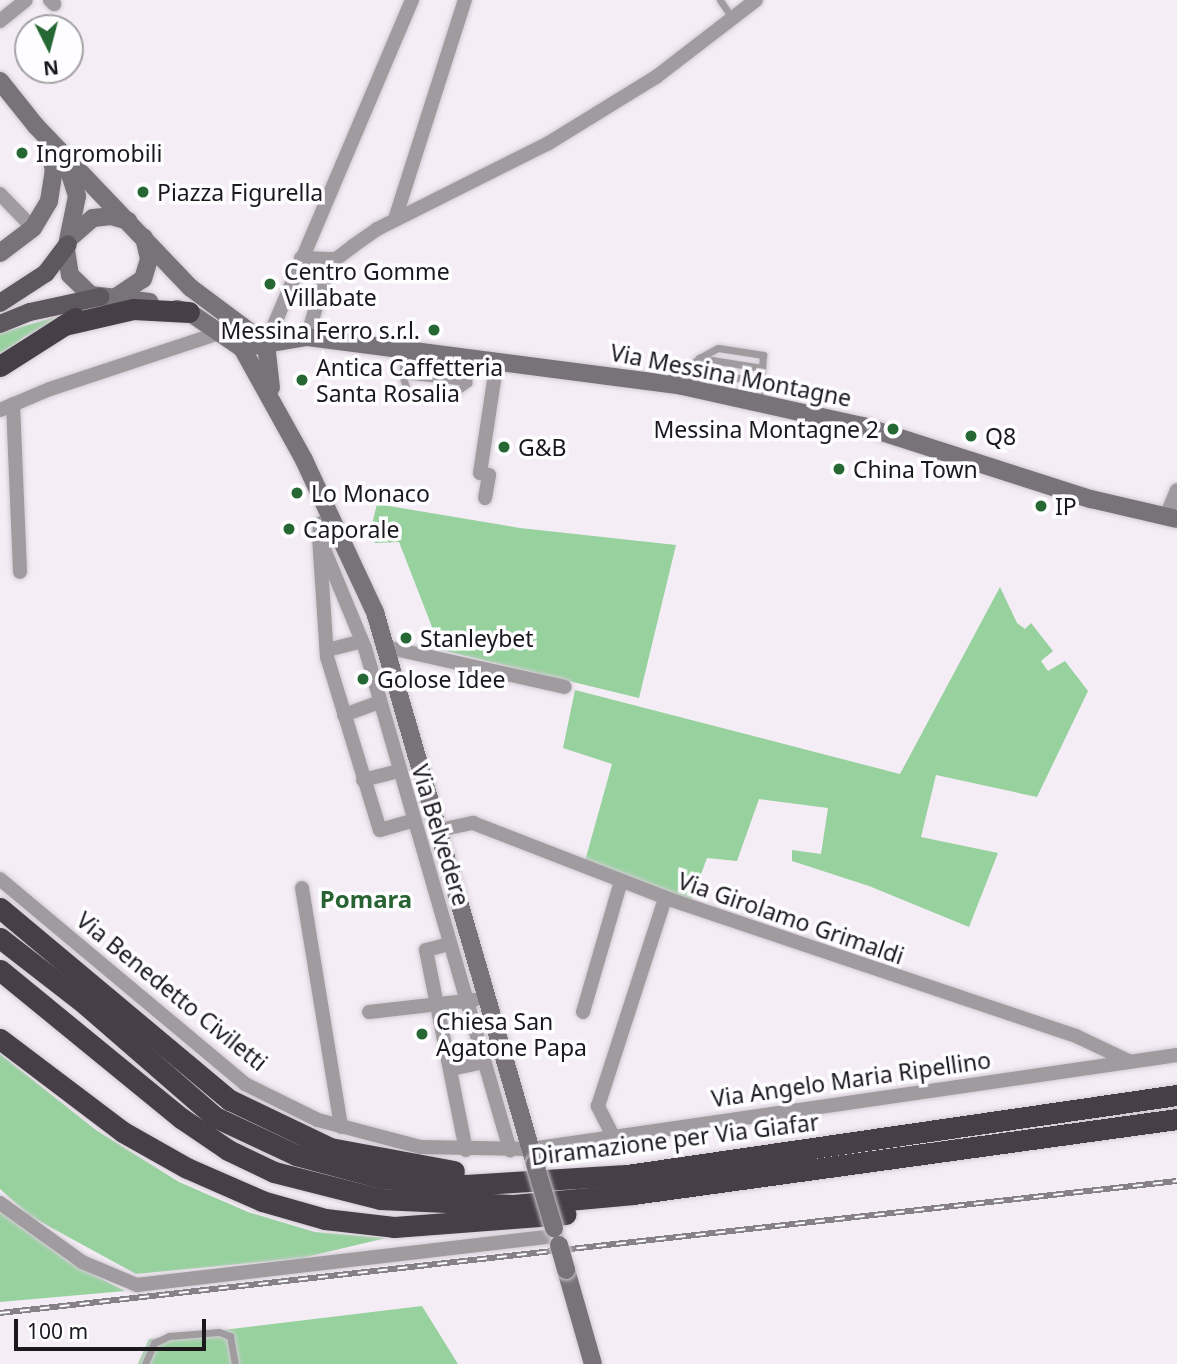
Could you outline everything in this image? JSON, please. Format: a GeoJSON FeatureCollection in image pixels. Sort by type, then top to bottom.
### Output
{"type":"FeatureCollection","features":[{"type":"Feature","properties":{"kind":"highway"},"geometry":{"type":"LineString","coordinates":[[0,366],[106,298]]}},
{"type":"Feature","properties":{"kind":"highway"},"geometry":{"type":"LineString","coordinates":[[64,325],[133,309],[189,312]]}},
{"type":"Feature","properties":{"kind":"highway"},"geometry":{"type":"LineString","coordinates":[[0,908],[230,1100],[330,1148],[430,1169],[476,1172],[626,1165],[993,1122]]}},
{"type":"Feature","properties":{"kind":"highway","name":"Diramazione per Via Giafar"},"geometry":{"type":"LineString","coordinates":[[0,938],[85,1004],[215,1116],[296,1155],[382,1178],[466,1185],[628,1175],[1177,1095]]}},
{"type":"Feature","properties":{"kind":"highway","name":"Diramazione per Via Giafar"},"geometry":{"type":"LineString","coordinates":[[0,970],[181,1118],[228,1150],[274,1172],[326,1188],[439,1205],[513,1205],[749,1180],[1177,1119]]}},
{"type":"Feature","properties":{"kind":"highway"},"geometry":{"type":"LineString","coordinates":[[0,1039],[123,1132],[187,1168],[262,1201],[325,1219],[394,1227],[518,1220],[668,1199],[749,1180]]}},
{"type":"Feature","properties":{"kind":"main road"},"geometry":{"type":"LineString","coordinates":[[0,81],[41,131],[191,288],[265,344],[271,395]]}},
{"type":"Feature","properties":{"kind":"main road"},"geometry":{"type":"LineString","coordinates":[[0,99],[41,131],[54,188]]}},
{"type":"Feature","properties":{"kind":"main road"},"geometry":{"type":"LineString","coordinates":[[64,155],[75,185],[76,215],[69,242],[70,275],[80,289],[106,298],[189,312],[242,348],[271,395],[332,516],[386,647],[593,1364]]}},
{"type":"Feature","properties":{"kind":"main road"},"geometry":{"type":"LineString","coordinates":[[0,253],[33,228],[54,188],[67,182],[75,185]]}},
{"type":"Feature","properties":{"kind":"main road"},"geometry":{"type":"LineString","coordinates":[[0,303],[46,274],[86,221],[101,216],[121,218],[142,234],[149,259],[143,279],[127,293],[30,312],[0,324]]}},
{"type":"Feature","properties":{"kind":"main road","name":"Via Messina Montagne"},"geometry":{"type":"LineString","coordinates":[[242,348],[307,337],[497,360],[684,377],[759,401],[863,426],[1091,499],[1171,518]]}},
{"type":"Feature","properties":{"kind":"street"},"geometry":{"type":"LineString","coordinates":[[0,21],[26,0]]}},
{"type":"Feature","properties":{"kind":"street"},"geometry":{"type":"LineString","coordinates":[[265,344],[412,0]]}},
{"type":"Feature","properties":{"kind":"street"},"geometry":{"type":"LineString","coordinates":[[396,219],[464,0]]}},
{"type":"Feature","properties":{"kind":"street"},"geometry":{"type":"LineString","coordinates":[[307,337],[337,259],[396,219],[547,144],[656,78],[756,0]]}},
{"type":"Feature","properties":{"kind":"street"},"geometry":{"type":"LineString","coordinates":[[0,194],[33,228]]}},
{"type":"Feature","properties":{"kind":"street"},"geometry":{"type":"LineString","coordinates":[[301,258],[337,259]]}},
{"type":"Feature","properties":{"kind":"street"},"geometry":{"type":"LineString","coordinates":[[20,572],[6,407],[222,332]]}},
{"type":"Feature","properties":{"kind":"street"},"geometry":{"type":"LineString","coordinates":[[485,498],[489,475],[480,473],[497,360]]}},
{"type":"Feature","properties":{"kind":"street"},"geometry":{"type":"LineString","coordinates":[[1171,518],[1177,490]]}},
{"type":"Feature","properties":{"kind":"street"},"geometry":{"type":"LineString","coordinates":[[332,516],[320,524],[319,537],[327,650],[344,715],[380,830],[412,821]]}},
{"type":"Feature","properties":{"kind":"street","name":"Via Belvedere"},"geometry":{"type":"LineString","coordinates":[[319,537],[349,603],[362,640],[412,821],[510,1150]]}},
{"type":"Feature","properties":{"kind":"street"},"geometry":{"type":"LineString","coordinates":[[324,612],[349,603]]}},
{"type":"Feature","properties":{"kind":"street"},"geometry":{"type":"LineString","coordinates":[[327,650],[362,640]]}},
{"type":"Feature","properties":{"kind":"street"},"geometry":{"type":"LineString","coordinates":[[386,647],[565,687]]}},
{"type":"Feature","properties":{"kind":"street"},"geometry":{"type":"LineString","coordinates":[[344,715],[380,702]]}},
{"type":"Feature","properties":{"kind":"street"},"geometry":{"type":"LineString","coordinates":[[363,780],[398,771]]}},
{"type":"Feature","properties":{"kind":"street","name":"Via Girolamo Grimaldi"},"geometry":{"type":"LineString","coordinates":[[439,830],[473,823],[665,898],[901,981],[1076,1036],[1129,1061]]}},
{"type":"Feature","properties":{"kind":"street","name":"Via Benedetto Civiletti"},"geometry":{"type":"LineString","coordinates":[[0,878],[245,1084],[341,1127],[420,1147],[510,1150],[533,1156]]}},
{"type":"Feature","properties":{"kind":"street"},"geometry":{"type":"LineString","coordinates":[[583,1012],[621,881]]}},
{"type":"Feature","properties":{"kind":"street"},"geometry":{"type":"LineString","coordinates":[[302,888],[341,1127]]}},
{"type":"Feature","properties":{"kind":"street"},"geometry":{"type":"LineString","coordinates":[[613,1136],[598,1107],[665,898]]}},
{"type":"Feature","properties":{"kind":"street"},"geometry":{"type":"LineString","coordinates":[[449,944],[426,950],[466,1150]]}},
{"type":"Feature","properties":{"kind":"street"},"geometry":{"type":"LineString","coordinates":[[369,1012],[486,998]]}},
{"type":"Feature","properties":{"kind":"street","name":"Via Angelo Maria Ripellino"},"geometry":{"type":"LineString","coordinates":[[533,1156],[613,1136],[1177,1055]]}},
{"type":"Feature","properties":{"kind":"street"},"geometry":{"type":"LineString","coordinates":[[451,1069],[483,1062]]}},
{"type":"Feature","properties":{"kind":"street"},"geometry":{"type":"LineString","coordinates":[[0,1203],[82,1262],[137,1285],[556,1236]]}},
{"type":"Feature","properties":{"kind":"lane"},"geometry":{"type":"LineString","coordinates":[[718,0],[732,18]]}},
{"type":"Feature","properties":{"kind":"lane"},"geometry":{"type":"LineString","coordinates":[[684,377],[699,358],[718,348],[763,355],[759,401]]}},
{"type":"Feature","properties":{"kind":"lane"},"geometry":{"type":"LineString","coordinates":[[405,349],[402,375],[408,392],[449,397],[468,383],[471,357]]}},
{"type":"Feature","properties":{"kind":"lane"},"geometry":{"type":"LineString","coordinates":[[699,358],[762,368]]}},
{"type":"Feature","properties":{"kind":"lane"},"geometry":{"type":"LineString","coordinates":[[402,375],[468,383]]}},
{"type":"Feature","properties":{"kind":"lane"},"geometry":{"type":"LineString","coordinates":[[684,377],[761,382]]}},
{"type":"Feature","properties":{"kind":"lane"},"geometry":{"type":"LineString","coordinates":[[145,1364],[154,1343],[169,1336],[219,1332],[230,1336],[235,1364]]}},
{"type":"Feature","properties":{"kind":"green space"},"geometry":{"type":"Polygon","coordinates":[[[66,314],[23,338],[0,357],[0,333],[66,314]]]}},
{"type":"Feature","properties":{"kind":"green space"},"geometry":{"type":"Polygon","coordinates":[[[377,504],[520,528],[676,545],[639,698],[441,650],[399,542],[375,543],[371,528],[377,504]]]}},
{"type":"Feature","properties":{"kind":"green space"},"geometry":{"type":"Polygon","coordinates":[[[1000,587],[1017,623],[1025,629],[1031,623],[1053,651],[1041,661],[1048,671],[1065,661],[1088,691],[1037,797],[936,775],[921,837],[998,853],[969,927],[869,886],[792,861],[792,850],[821,854],[828,808],[759,799],[737,861],[707,858],[690,904],[585,861],[612,764],[563,748],[575,690],[900,774],[1000,587]]]}},
{"type":"Feature","properties":{"kind":"green space"},"geometry":{"type":"Polygon","coordinates":[[[0,1054],[96,1130],[179,1182],[248,1212],[315,1232],[386,1238],[302,1258],[136,1274],[30,1216],[0,1189],[0,1054]]]}},
{"type":"Feature","properties":{"kind":"green space"},"geometry":{"type":"Polygon","coordinates":[[[0,1212],[69,1262],[125,1291],[0,1302],[0,1212]]]}},
{"type":"Feature","properties":{"kind":"green space"},"geometry":{"type":"Polygon","coordinates":[[[422,1306],[458,1364],[138,1364],[149,1339],[422,1306]]]}},
{"type":"Feature","properties":{"kind":"railway"},"geometry":{"type":"LineString","coordinates":[[0,1313],[1177,1181]]}},
{"type":"Feature","properties":{"kind":"place","name":"Ingromobili"},"geometry":{"type":"Point","coordinates":[22,153]}},
{"type":"Feature","properties":{"kind":"place","name":"Piazza Figurella"},"geometry":{"type":"Point","coordinates":[143,192]}},
{"type":"Feature","properties":{"kind":"place","name":"Centro Gomme Villabate"},"geometry":{"type":"Point","coordinates":[270,284]}},
{"type":"Feature","properties":{"kind":"place","name":"Messina Ferro s.r.l."},"geometry":{"type":"Point","coordinates":[434,330]}},
{"type":"Feature","properties":{"kind":"place","name":"Antica Caffetteria Santa Rosalia"},"geometry":{"type":"Point","coordinates":[302,380]}},
{"type":"Feature","properties":{"kind":"place","name":"Messina Montagne 2"},"geometry":{"type":"Point","coordinates":[893,429]}},
{"type":"Feature","properties":{"kind":"place","name":"Q8"},"geometry":{"type":"Point","coordinates":[971,436]}},
{"type":"Feature","properties":{"kind":"place","name":"G&B"},"geometry":{"type":"Point","coordinates":[504,447]}},
{"type":"Feature","properties":{"kind":"place","name":"China Town"},"geometry":{"type":"Point","coordinates":[839,469]}},
{"type":"Feature","properties":{"kind":"place","name":"Lo Monaco"},"geometry":{"type":"Point","coordinates":[297,493]}},
{"type":"Feature","properties":{"kind":"place","name":"IP"},"geometry":{"type":"Point","coordinates":[1041,506]}},
{"type":"Feature","properties":{"kind":"place","name":"Caporale"},"geometry":{"type":"Point","coordinates":[289,529]}},
{"type":"Feature","properties":{"kind":"place","name":"Stanleybet"},"geometry":{"type":"Point","coordinates":[406,638]}},
{"type":"Feature","properties":{"kind":"place","name":"Golose Idee"},"geometry":{"type":"Point","coordinates":[363,679]}},
{"type":"Feature","properties":{"kind":"place","name":"Chiesa San Agatone Papa"},"geometry":{"type":"Point","coordinates":[422,1034]}},
{"type":"Feature","properties":{"kind":"district","name":"Pomara"},"geometry":{"type":"Point","coordinates":[366,899]}}]}
